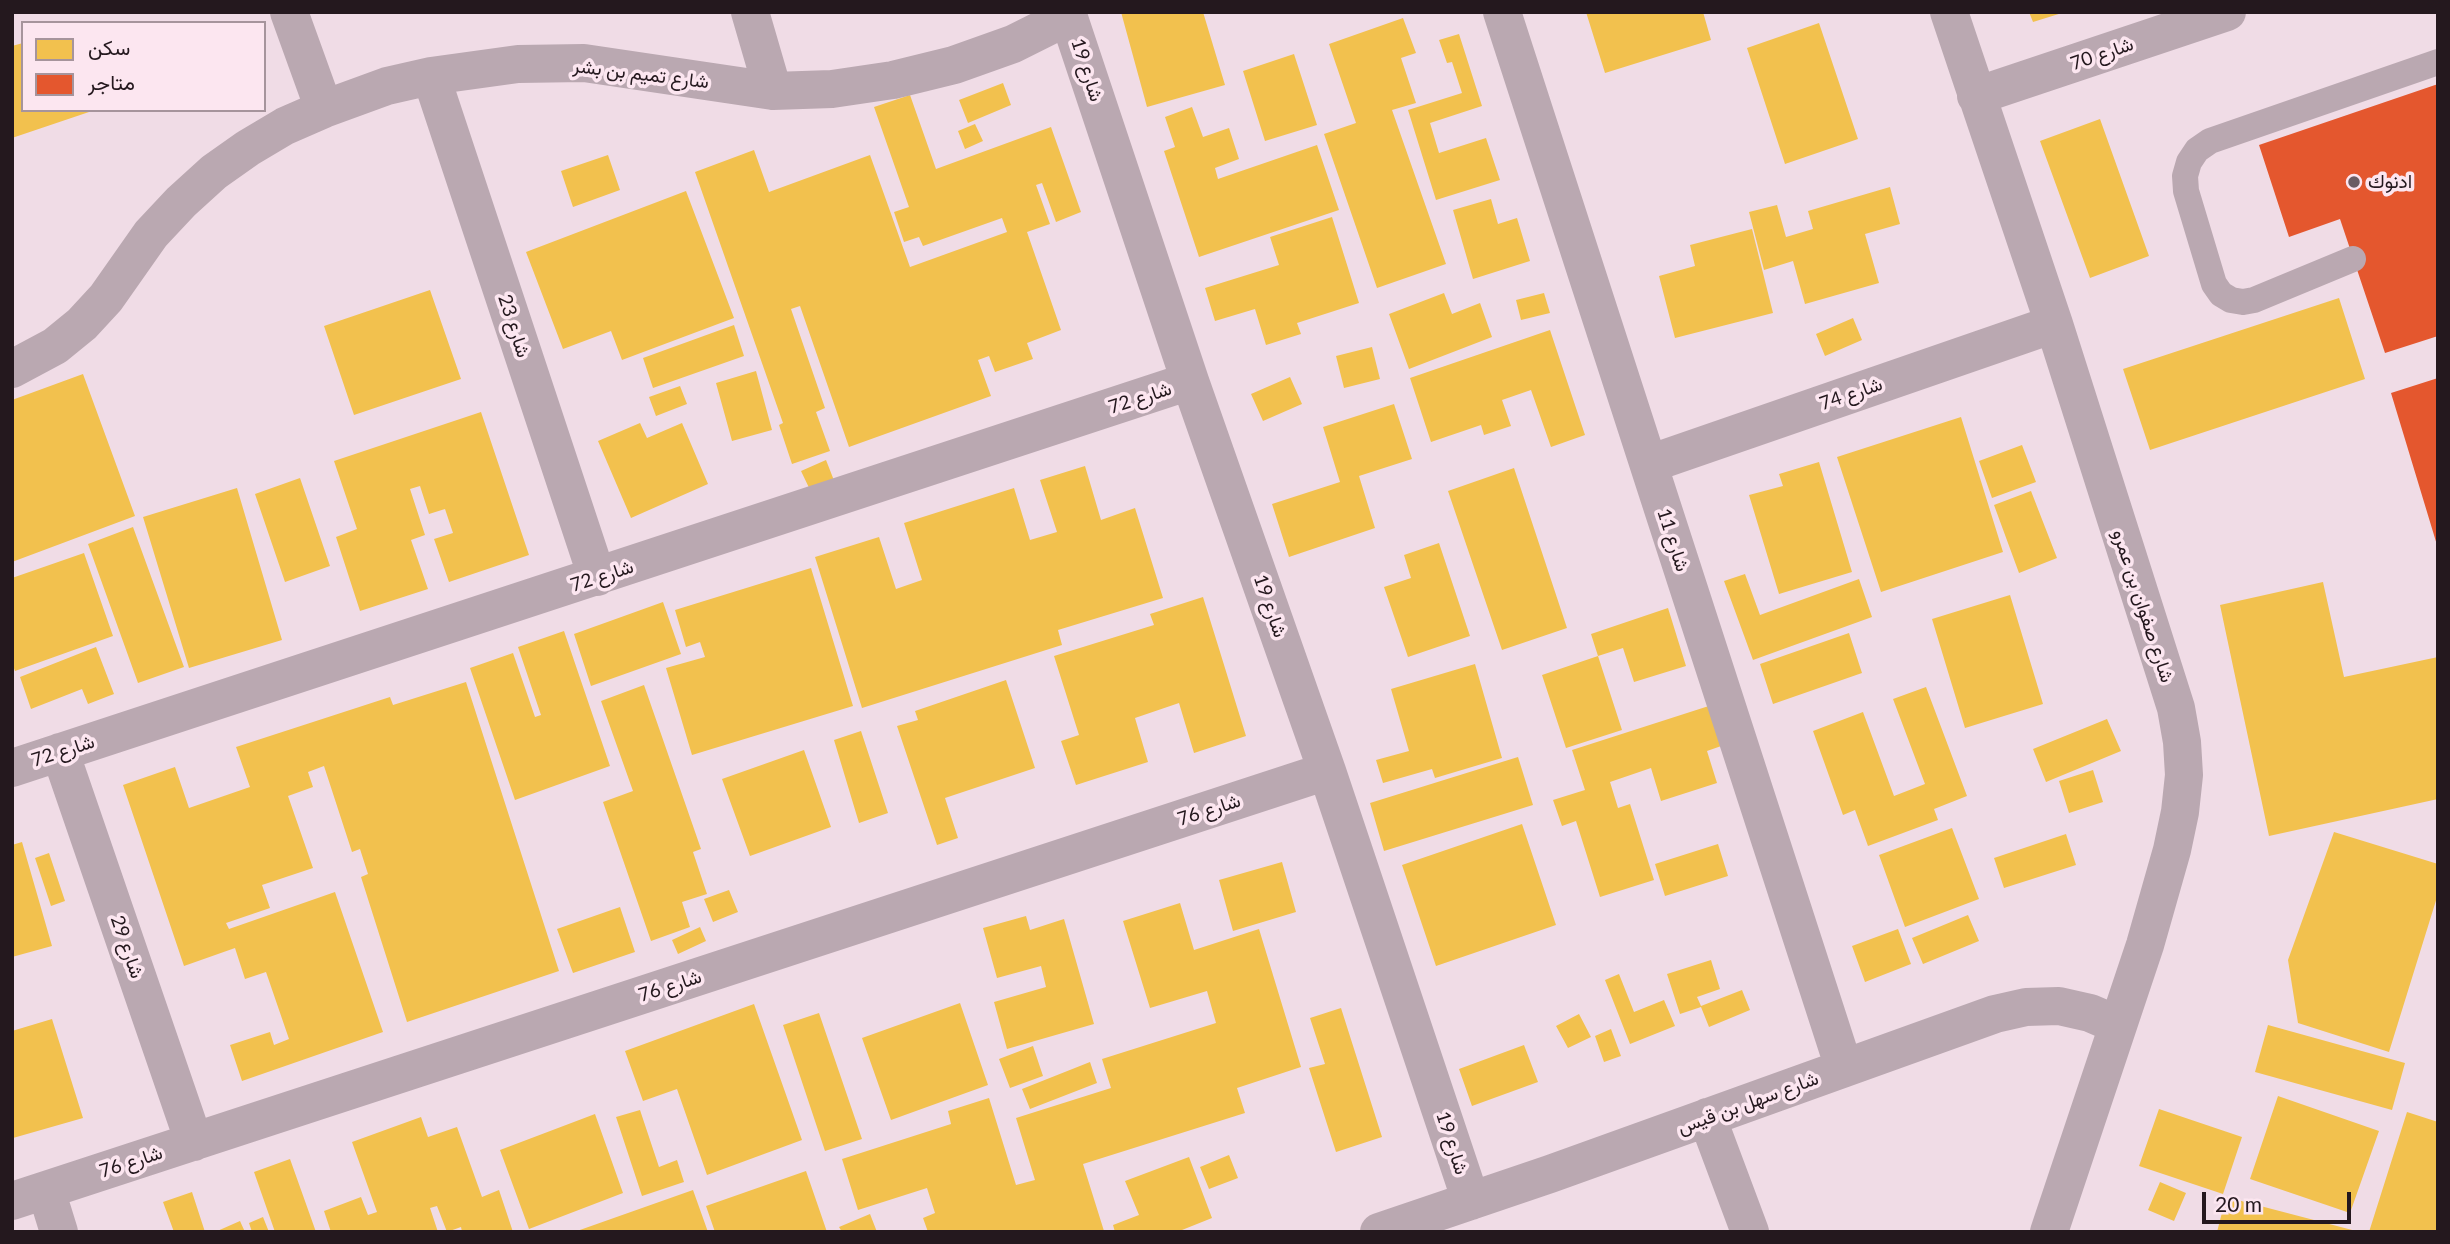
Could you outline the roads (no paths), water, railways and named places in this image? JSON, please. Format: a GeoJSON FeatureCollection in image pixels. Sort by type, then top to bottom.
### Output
{"type":"FeatureCollection","features":[{"type":"Feature","properties":{"kind":"street"},"geometry":{"type":"LineString","coordinates":[[289,12],[324,109]]}},
{"type":"Feature","properties":{"kind":"street"},"geometry":{"type":"LineString","coordinates":[[750,12],[773,90]]}},
{"type":"Feature","properties":{"kind":"street","name":"شارع 11"},"geometry":{"type":"LineString","coordinates":[[1502,12],[1844,1068]]}},
{"type":"Feature","properties":{"kind":"street","name":"شارع صفوان بن عمرو"},"geometry":{"type":"LineString","coordinates":[[1949,12],[2054,324],[2176,708],[2182,742],[2184,775],[2180,812],[2145,945],[2054,1220]]}},
{"type":"Feature","properties":{"kind":"street","name":"شارع 70"},"geometry":{"type":"LineString","coordinates":[[1976,96],[2227,12]]}},
{"type":"Feature","properties":{"kind":"street","name":"شارع تميم بن بشر"},"geometry":{"type":"LineString","coordinates":[[12,369],[55,346],[82,324],[106,298],[152,234],[181,202],[214,172],[285,126],[387,86],[431,76],[518,64],[584,63],[773,90],[832,89],[893,80],[954,65],[1013,44],[1068,14]]}},
{"type":"Feature","properties":{"kind":"street","name":"شارع 19"},"geometry":{"type":"LineString","coordinates":[[1068,14],[1190,381],[1328,771],[1471,1201]]}},
{"type":"Feature","properties":{"kind":"street","name":"شارع 23"},"geometry":{"type":"LineString","coordinates":[[431,76],[597,577]]}},
{"type":"Feature","properties":{"kind":"street","name":"شارع 74"},"geometry":{"type":"LineString","coordinates":[[1649,464],[2054,324]]}},
{"type":"Feature","properties":{"kind":"street","name":"شارع 72"},"geometry":{"type":"LineString","coordinates":[[12,768],[1190,381]]}},
{"type":"Feature","properties":{"kind":"street","name":"شارع 29"},"geometry":{"type":"LineString","coordinates":[[60,752],[194,1142]]}},
{"type":"Feature","properties":{"kind":"street","name":"شارع 76"},"geometry":{"type":"LineString","coordinates":[[29,1196],[1328,771]]}},
{"type":"Feature","properties":{"kind":"street","name":"شارع سهل بن قيس"},"geometry":{"type":"LineString","coordinates":[[1379,1232],[1995,1014],[2026,1007],[2059,1006],[2090,1013],[2118,1026]]}},
{"type":"Feature","properties":{"kind":"street"},"geometry":{"type":"LineString","coordinates":[[1707,1118],[1750,1232]]}},
{"type":"Feature","properties":{"kind":"street"},"geometry":{"type":"LineString","coordinates":[[29,1196],[59,1232]]}},
{"type":"Feature","properties":{"kind":"lane"},"geometry":{"type":"LineString","coordinates":[[2353,260],[2254,300],[2231,300],[2221,294],[2214,284],[2186,191],[2185,176],[2189,162],[2197,150],[2210,141],[2438,62]]}},
{"type":"Feature","properties":{"kind":"place","name":"ادنوك"},"geometry":{"type":"Point","coordinates":[2354,182]}}]}
